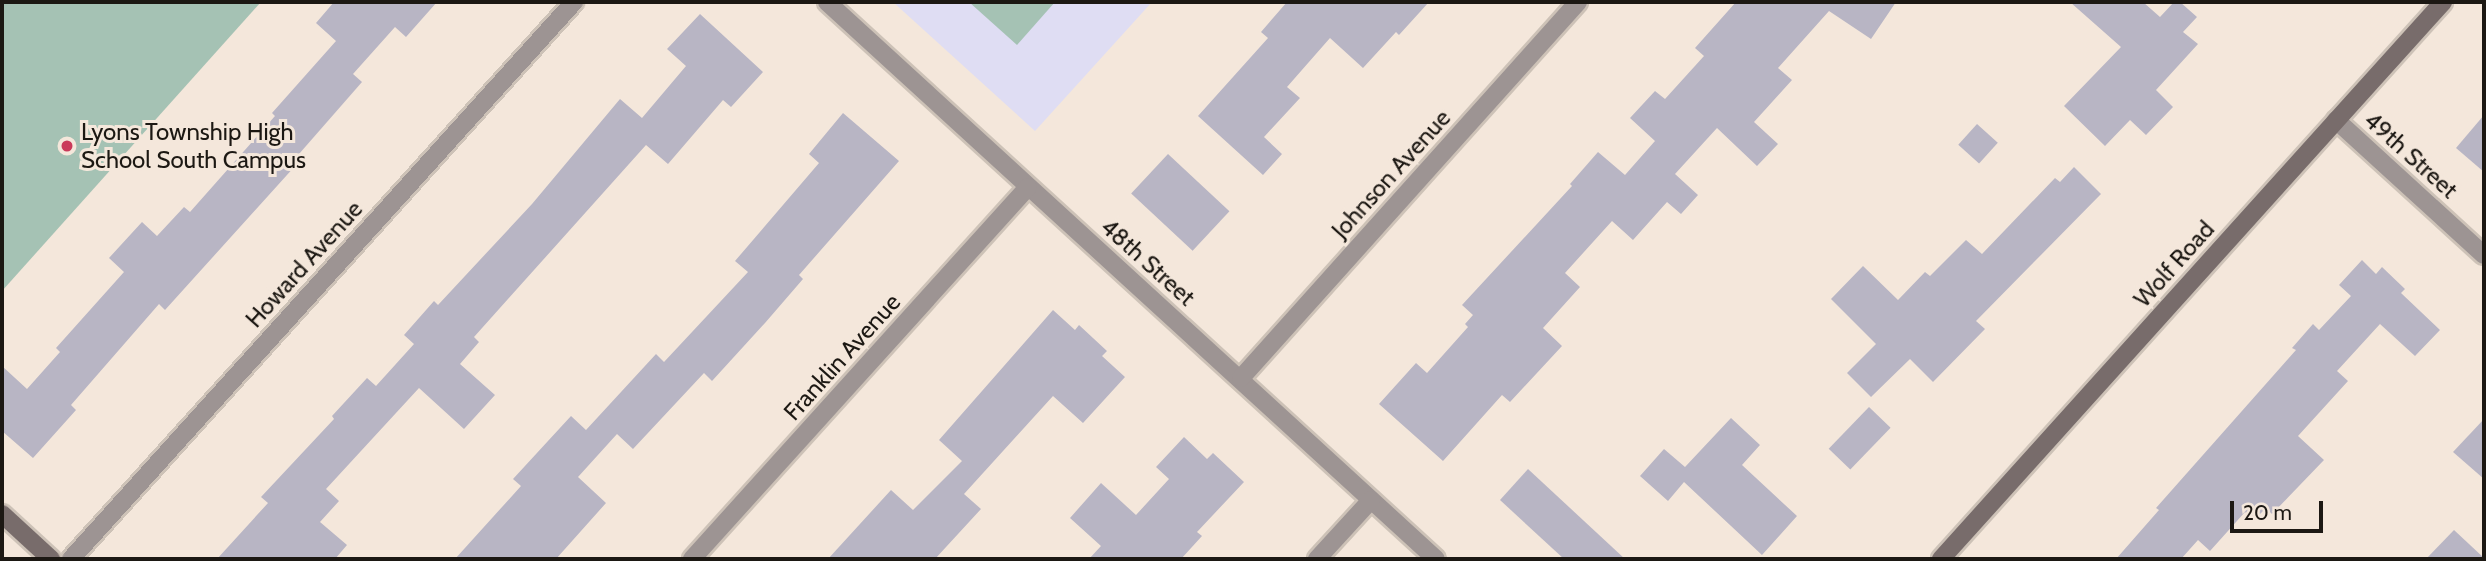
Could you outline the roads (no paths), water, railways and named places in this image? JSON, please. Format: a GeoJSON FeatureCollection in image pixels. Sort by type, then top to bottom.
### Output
{"type":"FeatureCollection","features":[{"type":"Feature","properties":{"kind":"main road","name":"Wolf Road"},"geometry":{"type":"LineString","coordinates":[[1941,559],[2443,2]]}},
{"type":"Feature","properties":{"kind":"main road"},"geometry":{"type":"LineString","coordinates":[[2,514],[51,559]]}},
{"type":"Feature","properties":{"kind":"street","name":"Howard Avenue"},"geometry":{"type":"LineString","coordinates":[[71,559],[574,2]]}},
{"type":"Feature","properties":{"kind":"street","name":"48th Street"},"geometry":{"type":"LineString","coordinates":[[827,2],[1436,559]]}},
{"type":"Feature","properties":{"kind":"street","name":"Johnson Avenue"},"geometry":{"type":"LineString","coordinates":[[1241,378],[1578,2]]}},
{"type":"Feature","properties":{"kind":"street","name":"49th Street"},"geometry":{"type":"LineString","coordinates":[[2336,120],[2484,255]]}},
{"type":"Feature","properties":{"kind":"street","name":"Franklin Avenue"},"geometry":{"type":"LineString","coordinates":[[692,559],[1028,187]]}},
{"type":"Feature","properties":{"kind":"street"},"geometry":{"type":"LineString","coordinates":[[1317,559],[1371,500]]}},
{"type":"Feature","properties":{"kind":"place","name":"Lyons Township High School South Campus"},"geometry":{"type":"Point","coordinates":[67,146]}}]}
